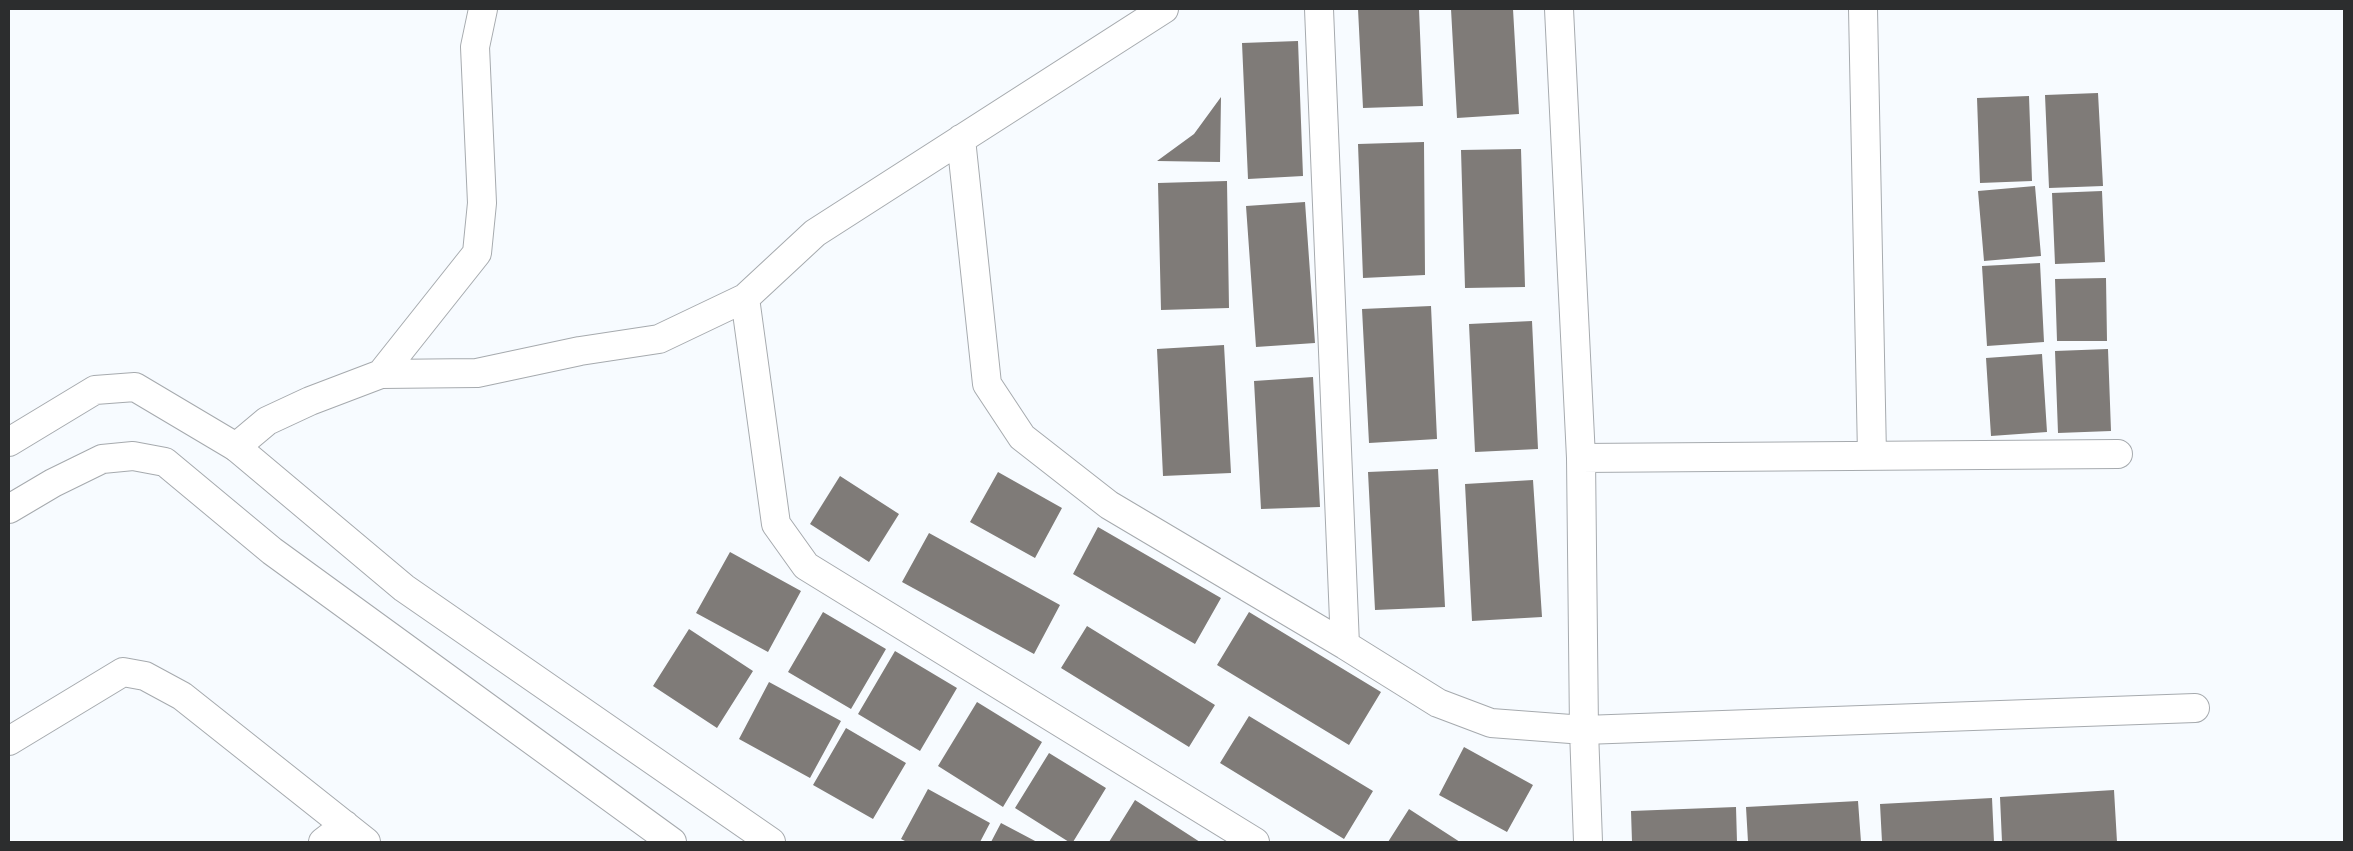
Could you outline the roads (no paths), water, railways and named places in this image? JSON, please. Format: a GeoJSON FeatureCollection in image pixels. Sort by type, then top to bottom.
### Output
{"type":"FeatureCollection","features":[{"type":"Feature","properties":{"kind":"street"},"geometry":{"type":"LineString","coordinates":[[381,374],[477,253],[482,203],[475,47],[483,9]]}},
{"type":"Feature","properties":{"kind":"street"},"geometry":{"type":"LineString","coordinates":[[236,447],[267,421],[310,401],[381,374],[477,373],[580,351],[659,339],[745,298],[815,233],[1164,9]]}},
{"type":"Feature","properties":{"kind":"street"},"geometry":{"type":"LineString","coordinates":[[1319,9],[1345,645]]}},
{"type":"Feature","properties":{"kind":"street"},"geometry":{"type":"LineString","coordinates":[[1559,9],[1581,458],[1584,730],[1588,842]]}},
{"type":"Feature","properties":{"kind":"street"},"geometry":{"type":"LineString","coordinates":[[1863,9],[1872,455]]}},
{"type":"Feature","properties":{"kind":"street"},"geometry":{"type":"LineString","coordinates":[[961,139],[987,384],[1022,437],[1109,505],[1345,645],[1438,703],[1491,723],[1584,730],[2195,708]]}},
{"type":"Feature","properties":{"kind":"street"},"geometry":{"type":"LineString","coordinates":[[745,298],[776,524],[806,566],[1254,842]]}},
{"type":"Feature","properties":{"kind":"street"},"geometry":{"type":"LineString","coordinates":[[9,442],[95,390],[135,387],[236,447],[404,588],[771,842]]}},
{"type":"Feature","properties":{"kind":"street"},"geometry":{"type":"LineString","coordinates":[[1581,458],[2118,454]]}},
{"type":"Feature","properties":{"kind":"street"},"geometry":{"type":"LineString","coordinates":[[9,509],[53,483],[102,459],[133,456],[166,462],[272,551],[672,842]]}},
{"type":"Feature","properties":{"kind":"street"},"geometry":{"type":"LineString","coordinates":[[9,741],[123,672],[145,676],[182,696],[366,842]]}},
{"type":"Feature","properties":{"kind":"street"},"geometry":{"type":"LineString","coordinates":[[323,842],[345,825]]}}]}
